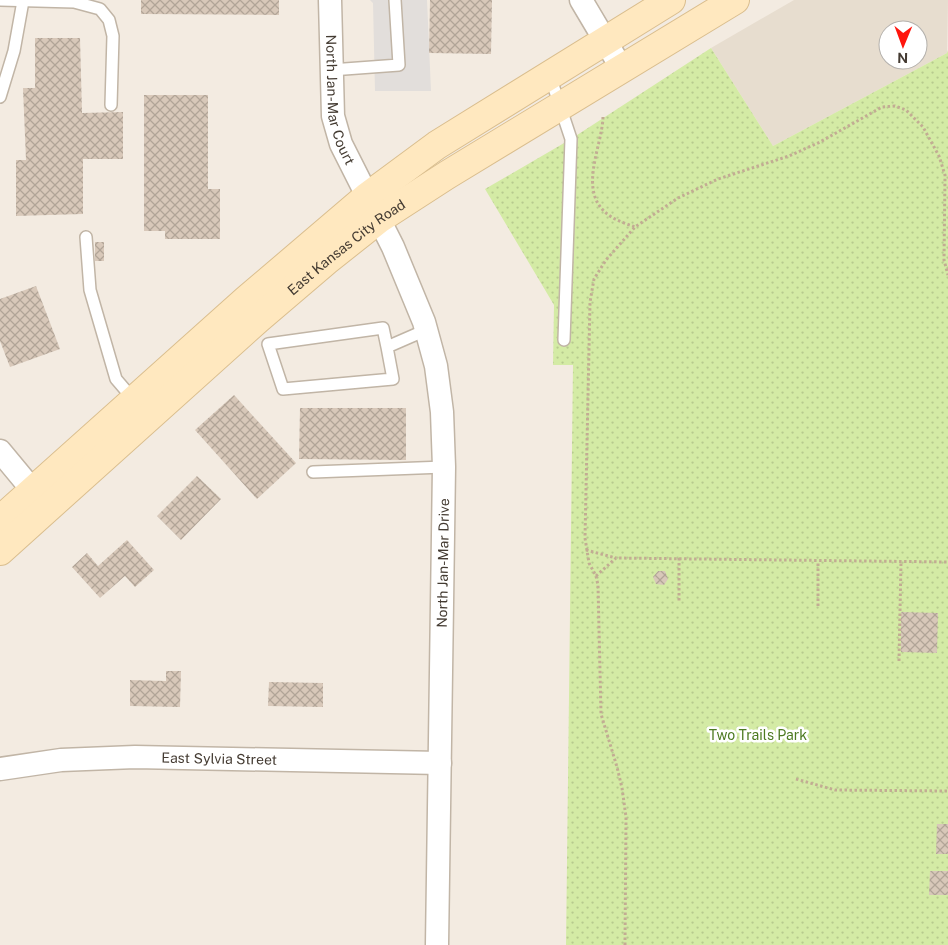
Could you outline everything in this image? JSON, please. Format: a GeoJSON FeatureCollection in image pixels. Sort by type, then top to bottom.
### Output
{"type":"FeatureCollection","features":[{"type":"Feature","properties":{"kind":"main road","name":"East Kansas City Road"},"geometry":{"type":"LineString","coordinates":[[0,520],[40,500],[260,334],[373,207],[437,145],[671,0]]}},
{"type":"Feature","properties":{"kind":"main road","name":"East Kansas City Road"},"geometry":{"type":"LineString","coordinates":[[0,551],[40,500],[134,400],[302,250],[373,207],[560,106],[735,0]]}},
{"type":"Feature","properties":{"kind":"street","name":"North Jan-Mar Court"},"geometry":{"type":"LineString","coordinates":[[330,0],[333,116],[341,144],[373,207]]}},
{"type":"Feature","properties":{"kind":"street"},"geometry":{"type":"LineString","coordinates":[[582,0],[622,69]]}},
{"type":"Feature","properties":{"kind":"street","name":"North Jan-Mar Drive"},"geometry":{"type":"LineString","coordinates":[[373,207],[393,247],[426,330],[436,366],[442,412],[444,468],[437,945]]}},
{"type":"Feature","properties":{"kind":"street"},"geometry":{"type":"LineString","coordinates":[[0,451],[40,500]]}},
{"type":"Feature","properties":{"kind":"street","name":"East Sylvia Street"},"geometry":{"type":"LineString","coordinates":[[0,769],[61,760],[135,757],[440,763]]}},
{"type":"Feature","properties":{"kind":"lane"},"geometry":{"type":"LineString","coordinates":[[0,0],[74,2],[100,9],[109,20],[113,36],[111,105]]}},
{"type":"Feature","properties":{"kind":"lane"},"geometry":{"type":"LineString","coordinates":[[331,70],[399,66],[395,0]]}},
{"type":"Feature","properties":{"kind":"lane"},"geometry":{"type":"LineString","coordinates":[[0,97],[14,51],[23,1]]}},
{"type":"Feature","properties":{"kind":"lane"},"geometry":{"type":"LineString","coordinates":[[550,76],[571,139],[564,340]]}},
{"type":"Feature","properties":{"kind":"lane"},"geometry":{"type":"LineString","coordinates":[[86,237],[90,290],[116,379],[134,400]]}},
{"type":"Feature","properties":{"kind":"lane"},"geometry":{"type":"LineString","coordinates":[[382,328],[387,347],[393,379],[283,389],[260,334],[382,328]]}},
{"type":"Feature","properties":{"kind":"lane"},"geometry":{"type":"LineString","coordinates":[[387,347],[426,330]]}},
{"type":"Feature","properties":{"kind":"lane"},"geometry":{"type":"LineString","coordinates":[[313,472],[444,468]]}},
{"type":"Feature","properties":{"kind":"path"},"geometry":{"type":"LineString","coordinates":[[625,945],[626,817],[618,767],[600,714],[598,585],[596,576],[589,564],[586,550],[590,302],[594,279],[606,260],[635,227],[678,198],[718,179],[789,156],[820,142],[882,107],[894,106],[906,110],[923,127],[939,156],[946,182],[944,260],[948,275]]}},
{"type":"Feature","properties":{"kind":"path"},"geometry":{"type":"LineString","coordinates":[[604,117],[593,162],[593,187],[598,204],[610,216],[635,227]]}},
{"type":"Feature","properties":{"kind":"path"},"geometry":{"type":"LineString","coordinates":[[586,550],[616,558],[948,562]]}},
{"type":"Feature","properties":{"kind":"path"},"geometry":{"type":"LineString","coordinates":[[596,576],[616,558]]}},
{"type":"Feature","properties":{"kind":"path"},"geometry":{"type":"LineString","coordinates":[[679,558],[679,603]]}},
{"type":"Feature","properties":{"kind":"path"},"geometry":{"type":"LineString","coordinates":[[818,560],[818,606]]}},
{"type":"Feature","properties":{"kind":"path"},"geometry":{"type":"LineString","coordinates":[[899,661],[901,562]]}},
{"type":"Feature","properties":{"kind":"path"},"geometry":{"type":"LineString","coordinates":[[796,779],[835,790],[948,791]]}},
{"type":"Feature","properties":{"kind":"shaded area"},"geometry":{"type":"Polygon","coordinates":[[[370,0],[427,0],[431,91],[375,91],[373,3],[370,0]]]}},
{"type":"Feature","properties":{"kind":"shaded area"},"geometry":{"type":"Polygon","coordinates":[[[794,0],[948,0],[947,53],[928,63],[928,20],[878,20],[878,70],[915,70],[773,146],[711,48],[794,0]]]}},
{"type":"Feature","properties":{"kind":"green space","name":"Two Trails Park"},"geometry":{"type":"Polygon","coordinates":[[[711,48],[773,146],[915,70],[928,70],[928,63],[947,53],[948,50],[948,945],[566,945],[573,365],[553,365],[554,305],[485,189],[571,139],[711,48]]]}},
{"type":"Feature","properties":{"kind":"building"},"geometry":{"type":"Polygon","coordinates":[[[141,0],[279,0],[279,15],[141,14],[141,0]]]}},
{"type":"Feature","properties":{"kind":"building"},"geometry":{"type":"Polygon","coordinates":[[[430,0],[492,0],[491,54],[429,53],[430,0]]]}},
{"type":"Feature","properties":{"kind":"building"},"geometry":{"type":"Polygon","coordinates":[[[35,38],[80,38],[82,113],[123,112],[123,159],[83,159],[83,214],[16,216],[16,160],[26,160],[23,88],[35,88],[35,38]]]}},
{"type":"Feature","properties":{"kind":"building"},"geometry":{"type":"Polygon","coordinates":[[[144,95],[208,95],[208,189],[220,189],[220,239],[165,239],[165,231],[144,231],[144,95]]]}},
{"type":"Feature","properties":{"kind":"building"},"geometry":{"type":"Polygon","coordinates":[[[95,242],[104,242],[104,261],[95,261],[95,242]]]}},
{"type":"Feature","properties":{"kind":"building"},"geometry":{"type":"Polygon","coordinates":[[[36,286],[60,349],[10,367],[0,341],[0,299],[36,286]]]}},
{"type":"Feature","properties":{"kind":"building"},"geometry":{"type":"Polygon","coordinates":[[[234,395],[296,463],[257,499],[195,430],[234,395]]]}},
{"type":"Feature","properties":{"kind":"building"},"geometry":{"type":"Polygon","coordinates":[[[300,408],[406,408],[406,460],[299,459],[300,408]]]}},
{"type":"Feature","properties":{"kind":"building"},"geometry":{"type":"Polygon","coordinates":[[[197,476],[221,499],[181,540],[157,516],[197,476]]]}},
{"type":"Feature","properties":{"kind":"building"},"geometry":{"type":"Polygon","coordinates":[[[127,540],[154,570],[135,587],[125,576],[100,598],[72,567],[87,553],[98,566],[127,540]]]}},
{"type":"Feature","properties":{"kind":"building"},"geometry":{"type":"Polygon","coordinates":[[[658,571],[665,571],[668,579],[664,585],[656,584],[653,577],[658,571]]]}},
{"type":"Feature","properties":{"kind":"building"},"geometry":{"type":"Polygon","coordinates":[[[901,612],[938,613],[937,653],[901,652],[901,612]]]}},
{"type":"Feature","properties":{"kind":"building"},"geometry":{"type":"Polygon","coordinates":[[[166,671],[181,671],[180,707],[130,706],[130,680],[166,681],[166,671]]]}},
{"type":"Feature","properties":{"kind":"building"},"geometry":{"type":"Polygon","coordinates":[[[269,682],[323,683],[323,707],[268,706],[269,682]]]}},
{"type":"Feature","properties":{"kind":"building"},"geometry":{"type":"Polygon","coordinates":[[[937,824],[948,824],[948,854],[936,854],[937,824]]]}},
{"type":"Feature","properties":{"kind":"building"},"geometry":{"type":"Polygon","coordinates":[[[930,871],[948,871],[948,895],[929,895],[930,871]]]}}]}
